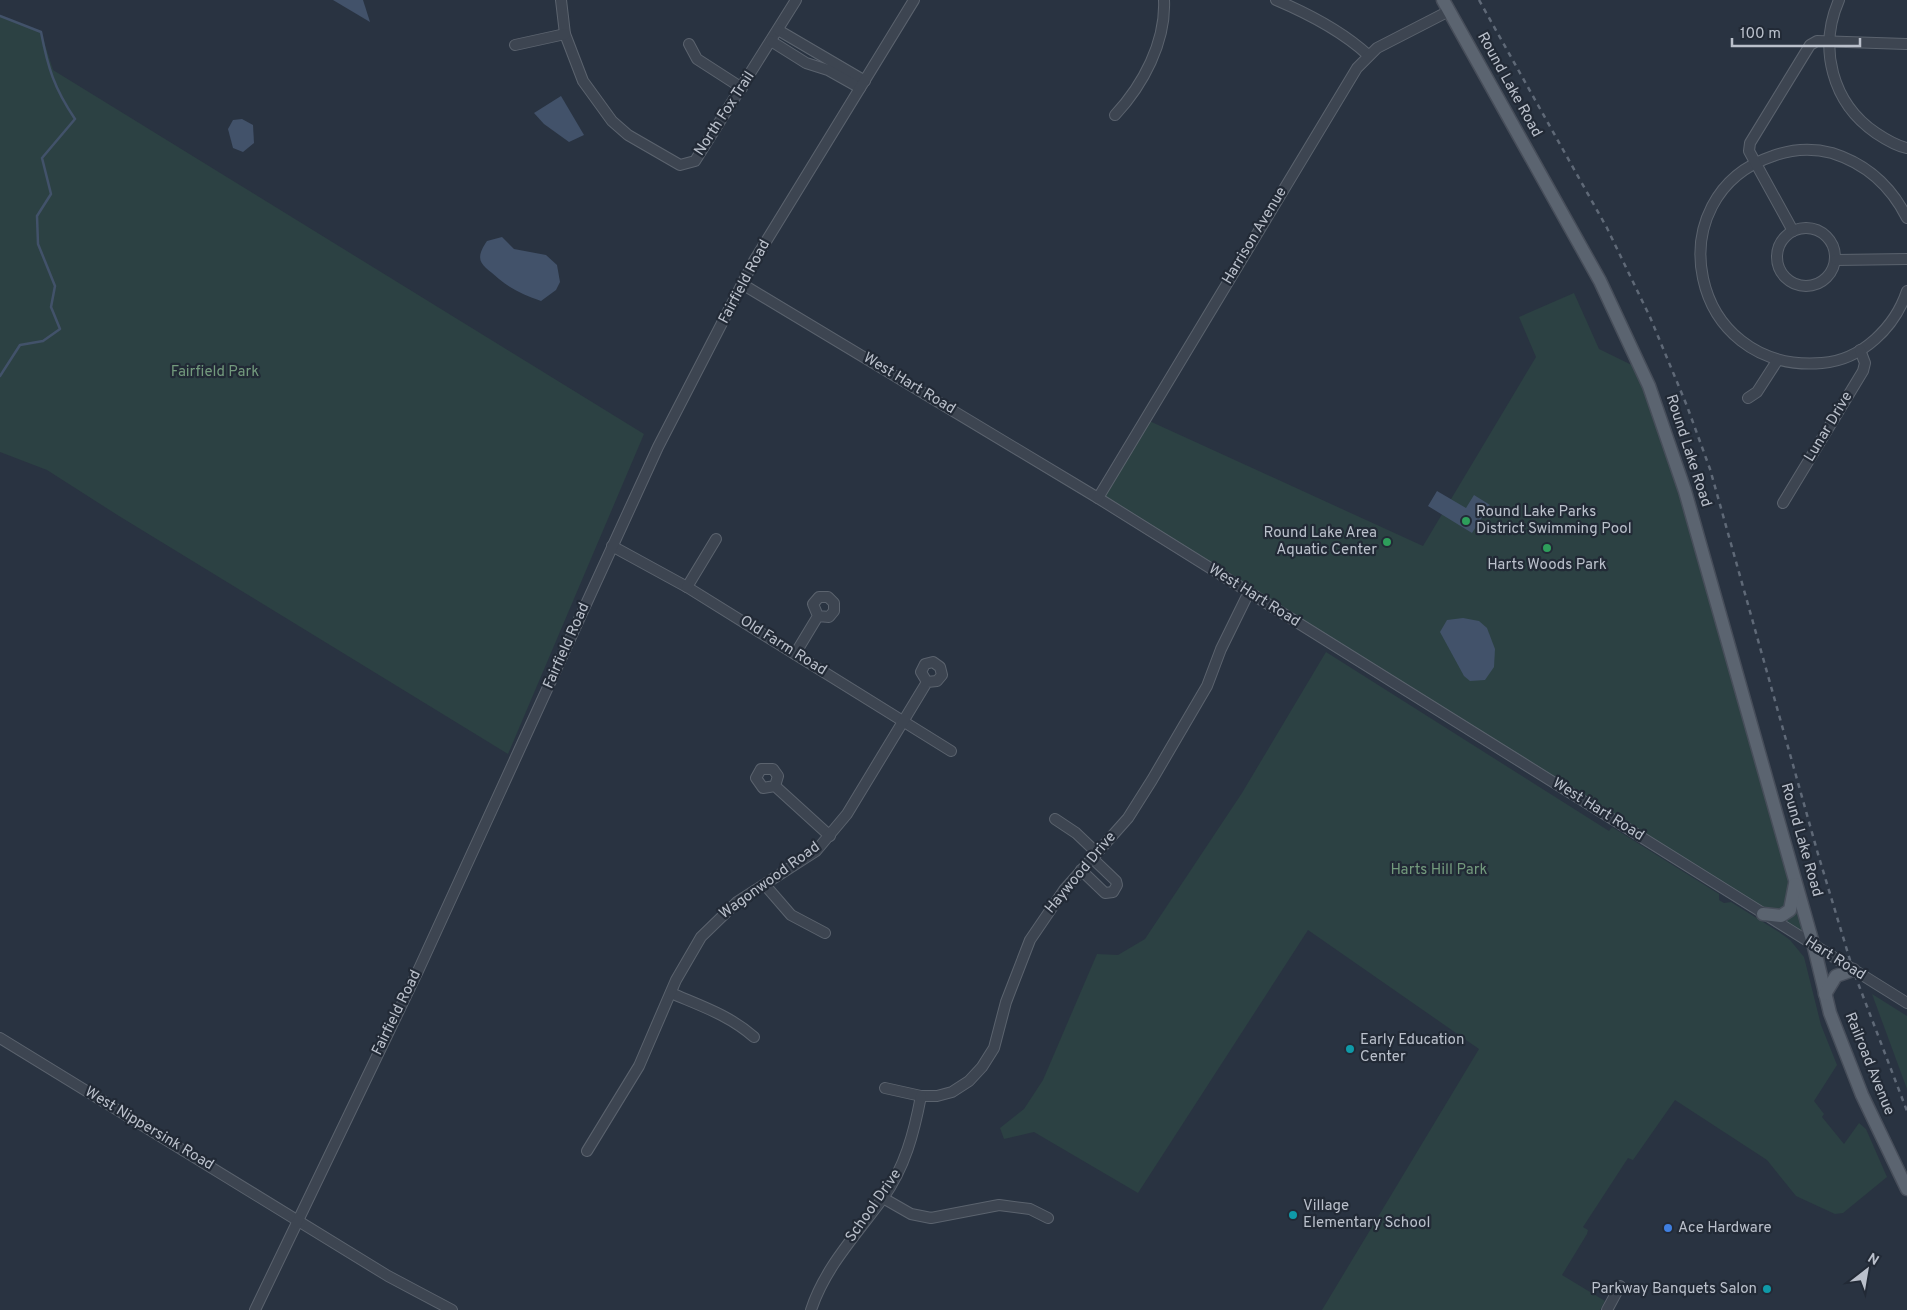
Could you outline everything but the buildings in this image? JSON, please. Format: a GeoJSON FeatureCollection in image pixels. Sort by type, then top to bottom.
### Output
{"type":"FeatureCollection","features":[{"type":"Feature","properties":{"kind":"main road","name":"Round Lake Road"},"geometry":{"type":"LineString","coordinates":[[1446,6],[1600,281],[1649,386],[1685,491],[1814,947]]}},
{"type":"Feature","properties":{"kind":"main road"},"geometry":{"type":"LineString","coordinates":[[1763,914],[1781,916],[1790,910],[1795,879]]}},
{"type":"Feature","properties":{"kind":"main road","name":"Railroad Avenue"},"geometry":{"type":"LineString","coordinates":[[1814,947],[1825,994],[1862,1095],[1907,1188]]}},
{"type":"Feature","properties":{"kind":"main road"},"geometry":{"type":"LineString","coordinates":[[1825,994],[1836,976],[1853,970]]}},
{"type":"Feature","properties":{"kind":"street","name":"North Fox Trail"},"geometry":{"type":"LineString","coordinates":[[561,0],[565,34],[583,81],[612,121],[628,135],[680,165],[695,161],[796,0]]}},
{"type":"Feature","properties":{"kind":"street","name":"Fairfield Road"},"geometry":{"type":"LineString","coordinates":[[255,1310],[439,924],[658,447],[742,284],[914,0]]}},
{"type":"Feature","properties":{"kind":"street"},"geometry":{"type":"LineString","coordinates":[[1115,115],[1131,97],[1156,48],[1162,26],[1164,0]]}},
{"type":"Feature","properties":{"kind":"street"},"geometry":{"type":"LineString","coordinates":[[1276,0],[1323,23],[1355,43],[1368,55]]}},
{"type":"Feature","properties":{"kind":"street"},"geometry":{"type":"LineString","coordinates":[[1839,0],[1833,13],[1829,42],[1830,67],[1848,107],[1884,139],[1907,148]]}},
{"type":"Feature","properties":{"kind":"street","name":"Harrison Avenue"},"geometry":{"type":"LineString","coordinates":[[1098,498],[1357,68],[1377,48],[1446,6]]}},
{"type":"Feature","properties":{"kind":"street"},"geometry":{"type":"LineString","coordinates":[[780,27],[862,85]]}},
{"type":"Feature","properties":{"kind":"street"},"geometry":{"type":"LineString","coordinates":[[516,45],[565,34]]}},
{"type":"Feature","properties":{"kind":"street"},"geometry":{"type":"LineString","coordinates":[[1907,40],[1907,48]]}},
{"type":"Feature","properties":{"kind":"street"},"geometry":{"type":"LineString","coordinates":[[1793,231],[1749,151],[1750,143],[1810,45],[1817,41],[1906,44]]}},
{"type":"Feature","properties":{"kind":"street"},"geometry":{"type":"LineString","coordinates":[[771,42],[806,62],[862,85]]}},
{"type":"Feature","properties":{"kind":"street"},"geometry":{"type":"LineString","coordinates":[[688,44],[697,59],[742,88]]}},
{"type":"Feature","properties":{"kind":"street"},"geometry":{"type":"LineString","coordinates":[[1907,218],[1898,200],[1885,184],[1866,169],[1845,157],[1824,151],[1803,149],[1782,152],[1755,162],[1724,188],[1712,207],[1702,230],[1700,255],[1704,286],[1712,308],[1722,323],[1743,343],[1777,361],[1800,364],[1825,363],[1846,357],[1860,350],[1888,327],[1903,304],[1907,292]]}},
{"type":"Feature","properties":{"kind":"street"},"geometry":{"type":"LineString","coordinates":[[1810,228],[1826,235],[1835,251],[1836,260],[1828,278],[1819,284],[1799,286],[1790,282],[1778,266],[1777,256],[1784,237],[1793,231],[1810,228]]}},
{"type":"Feature","properties":{"kind":"street"},"geometry":{"type":"LineString","coordinates":[[1836,260],[1907,259]]}},
{"type":"Feature","properties":{"kind":"street","name":"West Hart Road"},"geometry":{"type":"LineString","coordinates":[[742,284],[1098,498],[1763,914]]}},
{"type":"Feature","properties":{"kind":"street","name":"Lunar Drive"},"geometry":{"type":"LineString","coordinates":[[1783,503],[1863,371],[1865,363],[1860,350]]}},
{"type":"Feature","properties":{"kind":"street"},"geometry":{"type":"LineString","coordinates":[[1748,398],[1757,392],[1777,361]]}},
{"type":"Feature","properties":{"kind":"street"},"geometry":{"type":"LineString","coordinates":[[687,587],[716,539]]}},
{"type":"Feature","properties":{"kind":"street","name":"Old Farm Road"},"geometry":{"type":"LineString","coordinates":[[612,546],[687,587],[950,751]]}},
{"type":"Feature","properties":{"kind":"street","name":"Haywood Drive"},"geometry":{"type":"LineString","coordinates":[[885,1088],[921,1096],[937,1096],[952,1092],[969,1081],[982,1067],[994,1048],[1006,1002],[1030,940],[1064,890],[1128,818],[1207,686],[1220,648],[1249,592]]}},
{"type":"Feature","properties":{"kind":"street"},"geometry":{"type":"LineString","coordinates":[[796,654],[818,616]]}},
{"type":"Feature","properties":{"kind":"street","name":"Wagonwood Road"},"geometry":{"type":"LineString","coordinates":[[587,1151],[639,1066],[688,957],[710,926],[737,902],[816,851],[830,836],[847,814],[927,682]]}},
{"type":"Feature","properties":{"kind":"street"},"geometry":{"type":"LineString","coordinates":[[775,786],[830,836]]}},
{"type":"Feature","properties":{"kind":"street"},"geometry":{"type":"LineString","coordinates":[[1055,819],[1076,834],[1116,881],[1117,885],[1113,892],[1105,894],[1081,870]]}},
{"type":"Feature","properties":{"kind":"street"},"geometry":{"type":"LineString","coordinates":[[766,885],[791,915],[825,933]]}},
{"type":"Feature","properties":{"kind":"street","name":"Hart Road"},"geometry":{"type":"LineString","coordinates":[[1763,914],[1907,1003]]}},
{"type":"Feature","properties":{"kind":"street"},"geometry":{"type":"LineString","coordinates":[[671,993],[722,1014],[737,1022],[754,1037]]}},
{"type":"Feature","properties":{"kind":"street","name":"West Nippersink Road"},"geometry":{"type":"LineString","coordinates":[[0,1038],[389,1276],[452,1310]]}},
{"type":"Feature","properties":{"kind":"street","name":"School Drive"},"geometry":{"type":"LineString","coordinates":[[812,1310],[816,1294],[838,1256],[883,1198],[903,1162],[913,1140],[921,1096]]}},
{"type":"Feature","properties":{"kind":"street"},"geometry":{"type":"LineString","coordinates":[[883,1198],[911,1214],[931,1218],[999,1205],[1030,1209],[1048,1218]]}},
{"type":"Feature","properties":{"kind":"street"},"geometry":{"type":"LineString","coordinates":[[1607,1310],[1620,1286]]}},
{"type":"Feature","properties":{"kind":"green space","name":"Fairfield Park"},"geometry":{"type":"Polygon","coordinates":[[[0,16],[41,32],[53,70],[644,434],[508,754],[47,470],[0,452],[0,16]]]}},
{"type":"Feature","properties":{"kind":"green space","name":"Harts Woods Park"},"geometry":{"type":"Polygon","coordinates":[[[1574,293],[1599,349],[1642,370],[1814,947],[1098,498],[1145,419],[1423,546],[1536,357],[1519,317],[1574,293]]]}},
{"type":"Feature","properties":{"kind":"green space","name":"Harts Hill Park"},"geometry":{"type":"Polygon","coordinates":[[[1326,652],[1609,831],[1612,827],[1719,894],[1719,900],[1724,903],[1731,902],[1790,940],[1804,957],[1821,1025],[1837,1065],[1814,1101],[1824,1114],[1822,1117],[1844,1144],[1859,1123],[1866,1129],[1887,1177],[1843,1213],[1835,1214],[1796,1196],[1767,1160],[1675,1100],[1633,1160],[1628,1158],[1583,1227],[1588,1230],[1587,1234],[1562,1275],[1605,1301],[1600,1310],[1322,1310],[1479,1049],[1308,930],[1138,1193],[1034,1132],[1004,1139],[1000,1128],[1024,1109],[1043,1080],[1097,954],[1118,955],[1145,939],[1242,793],[1326,652]]]}},
{"type":"Feature","properties":{"kind":"green space"},"geometry":{"type":"Polygon","coordinates":[[[1872,994],[1907,1016],[1907,1089],[1872,994]]]}},
{"type":"Feature","properties":{"kind":"water"},"geometry":{"type":"Polygon","coordinates":[[[333,0],[363,0],[370,22],[333,0]]]}},
{"type":"Feature","properties":{"kind":"water"},"geometry":{"type":"Polygon","coordinates":[[[561,96],[584,135],[569,142],[544,124],[534,113],[561,96]]]}},
{"type":"Feature","properties":{"kind":"water"},"geometry":{"type":"Polygon","coordinates":[[[242,119],[253,125],[254,143],[243,152],[233,148],[228,129],[233,120],[242,119]]]}},
{"type":"Feature","properties":{"kind":"water"},"geometry":{"type":"Polygon","coordinates":[[[502,237],[514,249],[546,255],[557,265],[560,282],[556,290],[541,301],[509,286],[485,267],[480,259],[483,248],[487,241],[502,237]]]}},
{"type":"Feature","properties":{"kind":"water","name":"Round Lake Parks District Swimming Pool"},"geometry":{"type":"Polygon","coordinates":[[[1437,491],[1466,508],[1474,495],[1490,505],[1472,533],[1428,506],[1437,491]]]}},
{"type":"Feature","properties":{"kind":"water"},"geometry":{"type":"Polygon","coordinates":[[[1463,618],[1479,621],[1487,628],[1495,649],[1494,667],[1485,680],[1470,681],[1464,676],[1440,632],[1447,620],[1463,618]]]}},
{"type":"Feature","properties":{"kind":"waterway"},"geometry":{"type":"LineString","coordinates":[[0,16],[41,32],[53,77],[75,119],[42,158],[51,194],[37,216],[38,244],[55,286],[51,307],[60,329],[43,341],[20,345],[0,376]]}},
{"type":"Feature","properties":{"kind":"railway"},"geometry":{"type":"LineString","coordinates":[[1479,0],[1607,228],[1650,317],[1687,406],[1710,469],[1818,854],[1853,970],[1907,1111]]}},
{"type":"Feature","properties":{"kind":"place","name":"Round Lake Parks District Swimming Pool"},"geometry":{"type":"Point","coordinates":[1466,521]}},
{"type":"Feature","properties":{"kind":"place","name":"Round Lake Area Aquatic Center"},"geometry":{"type":"Point","coordinates":[1387,542]}},
{"type":"Feature","properties":{"kind":"place","name":"Harts Woods Park"},"geometry":{"type":"Point","coordinates":[1547,548]}},
{"type":"Feature","properties":{"kind":"place","name":"Early Education Center"},"geometry":{"type":"Point","coordinates":[1350,1049]}},
{"type":"Feature","properties":{"kind":"place","name":"Village Elementary School"},"geometry":{"type":"Point","coordinates":[1293,1215]}},
{"type":"Feature","properties":{"kind":"place","name":"Ace Hardware"},"geometry":{"type":"Point","coordinates":[1668,1228]}},
{"type":"Feature","properties":{"kind":"place","name":"Parkway Banquets Salon"},"geometry":{"type":"Point","coordinates":[1767,1289]}}]}
